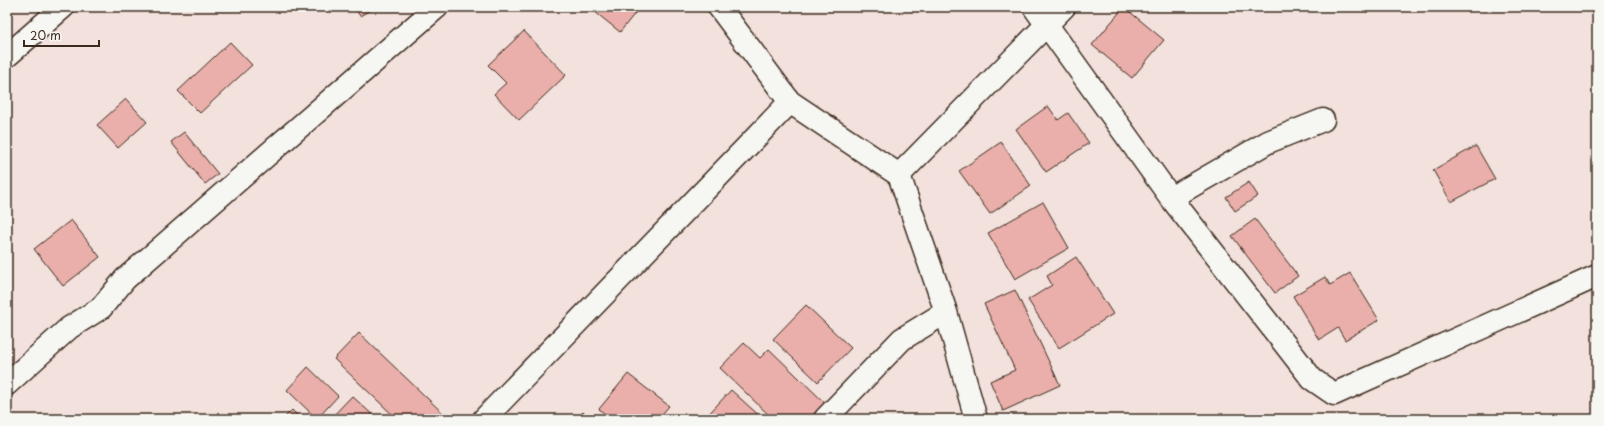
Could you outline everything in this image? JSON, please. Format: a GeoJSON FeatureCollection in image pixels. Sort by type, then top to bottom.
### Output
{"type":"FeatureCollection","features":[{"type":"Feature","properties":{"kind":"street"},"geometry":{"type":"LineString","coordinates":[[7,56],[63,7]]}},
{"type":"Feature","properties":{"kind":"street"},"geometry":{"type":"LineString","coordinates":[[7,384],[69,328],[101,308],[125,279],[437,7]]}},
{"type":"Feature","properties":{"kind":"street"},"geometry":{"type":"LineString","coordinates":[[719,7],[790,102],[900,175],[946,312],[976,419]]}},
{"type":"Feature","properties":{"kind":"street"},"geometry":{"type":"LineString","coordinates":[[1034,7],[1172,198],[1312,379],[1334,394],[1597,276]]}},
{"type":"Feature","properties":{"kind":"street"},"geometry":{"type":"LineString","coordinates":[[900,175],[1064,7]]}},
{"type":"Feature","properties":{"kind":"street"},"geometry":{"type":"LineString","coordinates":[[484,419],[790,102]]}},
{"type":"Feature","properties":{"kind":"street"},"geometry":{"type":"LineString","coordinates":[[1172,198],[1268,142],[1323,120]]}},
{"type":"Feature","properties":{"kind":"street"},"geometry":{"type":"LineString","coordinates":[[825,419],[902,339],[946,312]]}},
{"type":"Feature","properties":{"kind":"building"},"geometry":{"type":"Polygon","coordinates":[[[354,7],[375,7],[360,16],[354,7]]]}},
{"type":"Feature","properties":{"kind":"building"},"geometry":{"type":"Polygon","coordinates":[[[589,7],[640,7],[620,32],[589,7]]]}},
{"type":"Feature","properties":{"kind":"building"},"geometry":{"type":"Polygon","coordinates":[[[1124,7],[1164,40],[1132,78],[1092,45],[1124,7]]]}},
{"type":"Feature","properties":{"kind":"building"},"geometry":{"type":"Polygon","coordinates":[[[524,31],[566,75],[519,120],[494,94],[506,83],[488,65],[524,31]]]}},
{"type":"Feature","properties":{"kind":"building"},"geometry":{"type":"Polygon","coordinates":[[[230,42],[252,65],[200,113],[178,91],[230,42]]]}},
{"type":"Feature","properties":{"kind":"building"},"geometry":{"type":"Polygon","coordinates":[[[126,99],[147,122],[118,148],[97,125],[126,99]]]}},
{"type":"Feature","properties":{"kind":"building"},"geometry":{"type":"Polygon","coordinates":[[[1048,106],[1058,120],[1068,113],[1089,143],[1046,172],[1016,129],[1048,106]]]}},
{"type":"Feature","properties":{"kind":"building"},"geometry":{"type":"Polygon","coordinates":[[[184,132],[218,174],[205,184],[171,142],[184,132]]]}},
{"type":"Feature","properties":{"kind":"building"},"geometry":{"type":"Polygon","coordinates":[[[1001,142],[1031,186],[990,214],[959,171],[1001,142]]]}},
{"type":"Feature","properties":{"kind":"building"},"geometry":{"type":"Polygon","coordinates":[[[1476,146],[1495,179],[1451,202],[1433,170],[1476,146]]]}},
{"type":"Feature","properties":{"kind":"building"},"geometry":{"type":"Polygon","coordinates":[[[1249,182],[1258,196],[1235,211],[1226,197],[1249,182]]]}},
{"type":"Feature","properties":{"kind":"building"},"geometry":{"type":"Polygon","coordinates":[[[1043,202],[1069,248],[1015,279],[988,233],[1043,202]]]}},
{"type":"Feature","properties":{"kind":"building"},"geometry":{"type":"Polygon","coordinates":[[[1255,219],[1298,276],[1275,293],[1232,236],[1255,219]]]}},
{"type":"Feature","properties":{"kind":"building"},"geometry":{"type":"Polygon","coordinates":[[[71,220],[100,257],[63,286],[34,249],[71,220]]]}},
{"type":"Feature","properties":{"kind":"building"},"geometry":{"type":"Polygon","coordinates":[[[1076,257],[1113,314],[1059,348],[1028,300],[1052,285],[1047,276],[1076,257]]]}},
{"type":"Feature","properties":{"kind":"building"},"geometry":{"type":"Polygon","coordinates":[[[1350,273],[1379,320],[1345,340],[1338,328],[1319,340],[1293,296],[1325,277],[1330,285],[1350,273]]]}},
{"type":"Feature","properties":{"kind":"building"},"geometry":{"type":"Polygon","coordinates":[[[1015,290],[1060,385],[1003,411],[990,381],[1015,370],[984,304],[1015,290]]]}},
{"type":"Feature","properties":{"kind":"building"},"geometry":{"type":"Polygon","coordinates":[[[806,305],[851,348],[818,382],[773,339],[806,305]]]}},
{"type":"Feature","properties":{"kind":"building"},"geometry":{"type":"Polygon","coordinates":[[[359,333],[449,419],[397,419],[334,359],[359,333]]]}},
{"type":"Feature","properties":{"kind":"building"},"geometry":{"type":"Polygon","coordinates":[[[744,343],[760,358],[769,349],[826,404],[811,419],[773,419],[720,368],[744,343]]]}},
{"type":"Feature","properties":{"kind":"building"},"geometry":{"type":"Polygon","coordinates":[[[308,367],[338,396],[317,419],[287,390],[308,367]]]}},
{"type":"Feature","properties":{"kind":"building"},"geometry":{"type":"Polygon","coordinates":[[[628,374],[669,406],[658,419],[611,419],[599,409],[628,374]]]}},
{"type":"Feature","properties":{"kind":"building"},"geometry":{"type":"Polygon","coordinates":[[[731,390],[763,419],[704,419],[731,390]]]}},
{"type":"Feature","properties":{"kind":"building"},"geometry":{"type":"Polygon","coordinates":[[[352,396],[377,419],[330,419],[352,396]]]}},
{"type":"Feature","properties":{"kind":"building"},"geometry":{"type":"Polygon","coordinates":[[[292,410],[301,419],[283,419],[292,410]]]}},
{"type":"Feature","properties":{"kind":"building"},"geometry":{"type":"Polygon","coordinates":[[[583,412],[591,419],[578,419],[583,412]]]}}]}
